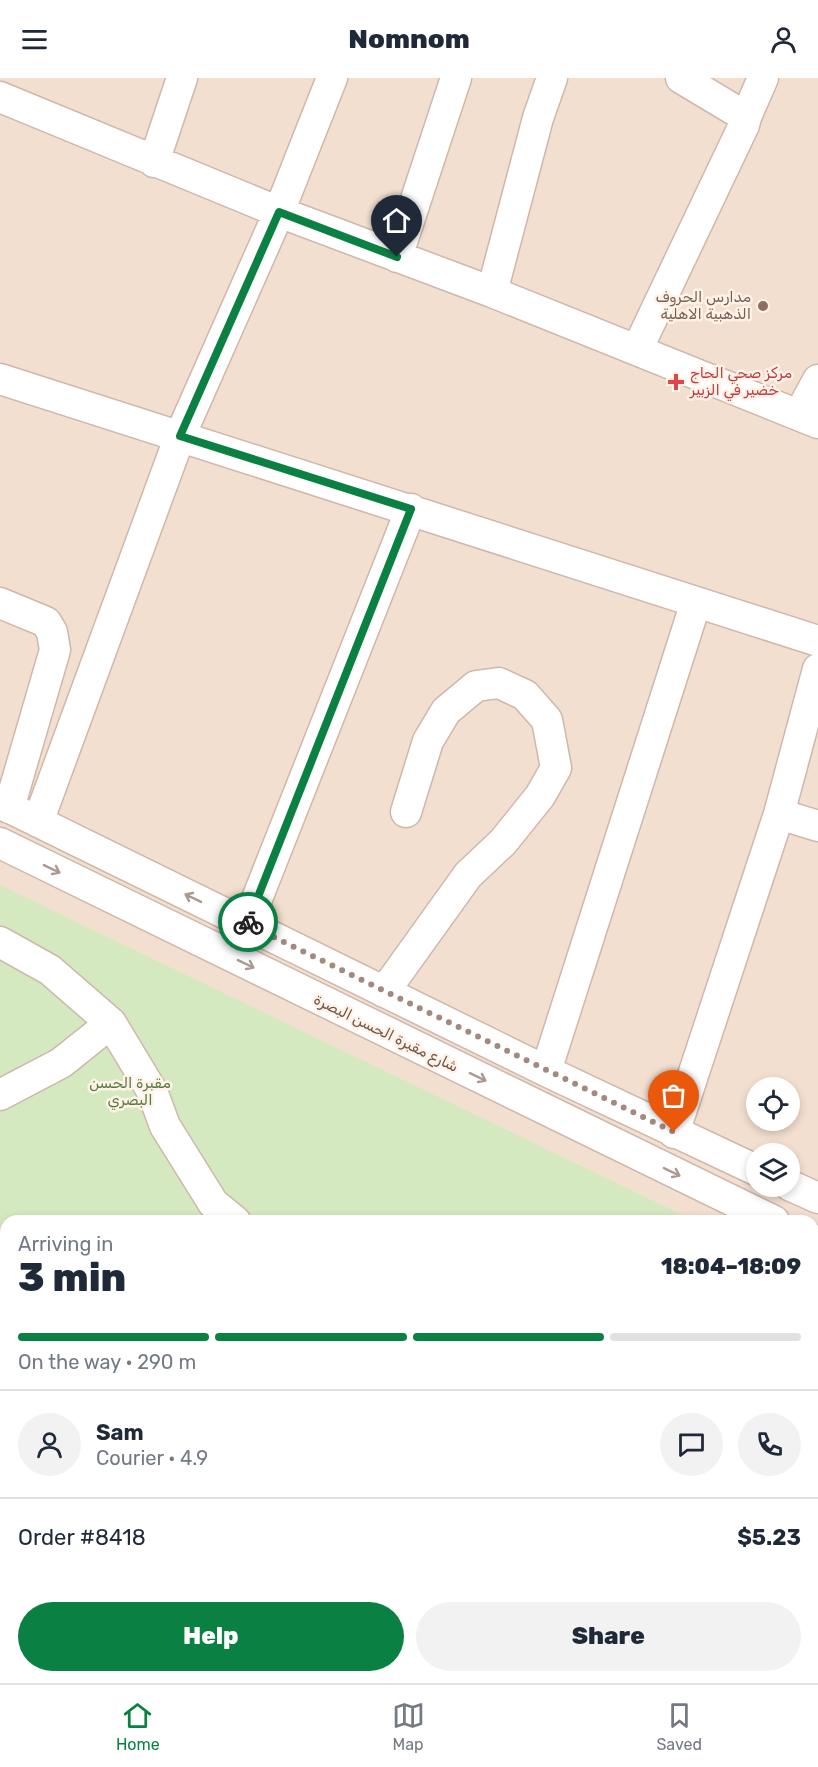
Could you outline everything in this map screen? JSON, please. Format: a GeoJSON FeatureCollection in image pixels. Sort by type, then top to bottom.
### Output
{"type":"FeatureCollection","features":[{"type":"Feature","properties":{"kind":"street"},"geometry":{"type":"LineString","coordinates":[[154,162],[182,78]]}},
{"type":"Feature","properties":{"kind":"street"},"geometry":{"type":"LineString","coordinates":[[38,822],[180,436],[279,212],[332,78]]}},
{"type":"Feature","properties":{"kind":"street"},"geometry":{"type":"LineString","coordinates":[[397,257],[456,78]]}},
{"type":"Feature","properties":{"kind":"street"},"geometry":{"type":"LineString","coordinates":[[492,292],[538,118],[552,78]]}},
{"type":"Feature","properties":{"kind":"street"},"geometry":{"type":"LineString","coordinates":[[681,78],[746,117]]}},
{"type":"Feature","properties":{"kind":"street"},"geometry":{"type":"LineString","coordinates":[[637,350],[744,125],[763,78]]}},
{"type":"Feature","properties":{"kind":"street"},"geometry":{"type":"LineString","coordinates":[[0,97],[279,212],[492,292],[809,419],[818,380]]}},
{"type":"Feature","properties":{"kind":"street"},"geometry":{"type":"LineString","coordinates":[[0,379],[818,641]]}},
{"type":"Feature","properties":{"kind":"street"},"geometry":{"type":"LineString","coordinates":[[247,924],[411,509]]}},
{"type":"Feature","properties":{"kind":"street"},"geometry":{"type":"LineString","coordinates":[[546,1071],[696,602]]}},
{"type":"Feature","properties":{"kind":"street"},"geometry":{"type":"LineString","coordinates":[[0,603],[46,622],[52,632],[55,650],[5,805],[379,990],[746,1165]]}},
{"type":"Feature","properties":{"kind":"street"},"geometry":{"type":"LineString","coordinates":[[674,1132],[779,814],[818,669]]}},
{"type":"Feature","properties":{"kind":"street"},"geometry":{"type":"LineString","coordinates":[[360,1020],[379,990],[468,875],[503,842],[540,796],[556,768],[547,720],[525,695],[499,683],[476,686],[446,711],[428,741],[406,812]]}},
{"type":"Feature","properties":{"kind":"street"},"geometry":{"type":"LineString","coordinates":[[779,814],[818,826]]}},
{"type":"Feature","properties":{"kind":"street","name":"شارع مقبرة الحسن البصرة"},"geometry":{"type":"LineString","coordinates":[[0,843],[762,1215]]}},
{"type":"Feature","properties":{"kind":"street"},"geometry":{"type":"LineString","coordinates":[[0,942],[50,970],[111,1023],[152,1091],[165,1126],[217,1215]]}},
{"type":"Feature","properties":{"kind":"street"},"geometry":{"type":"LineString","coordinates":[[0,1095],[61,1063],[111,1023]]}},
{"type":"Feature","properties":{"kind":"street"},"geometry":{"type":"LineString","coordinates":[[800,1190],[818,1198]]}},
{"type":"Feature","properties":{"kind":"shaded area"},"geometry":{"type":"Polygon","coordinates":[[[0,78],[818,78],[818,1215],[0,1215],[0,78]]]}},
{"type":"Feature","properties":{"kind":"green space","name":"مقبرة الحسن البصري"},"geometry":{"type":"Polygon","coordinates":[[[0,885],[683,1215],[0,1215],[0,885]]]}},
{"type":"Feature","properties":{"kind":"way so far"},"geometry":{"type":"LineString","coordinates":[[248,922],[247,924],[374,988],[674,1132]]}},
{"type":"Feature","properties":{"kind":"place","name":"مدارس الحروف الذهبية الاهلية"},"geometry":{"type":"Point","coordinates":[763,306]}},
{"type":"Feature","properties":{"kind":"place","name":"مركز صحي الحاج خضير في الزبير"},"geometry":{"type":"Point","coordinates":[676,382]}},
{"type":"Feature","properties":{"kind":"route"},"geometry":{"type":"LineString","coordinates":[[248,922],[411,509],[180,436],[279,212],[397,257]]}}]}
